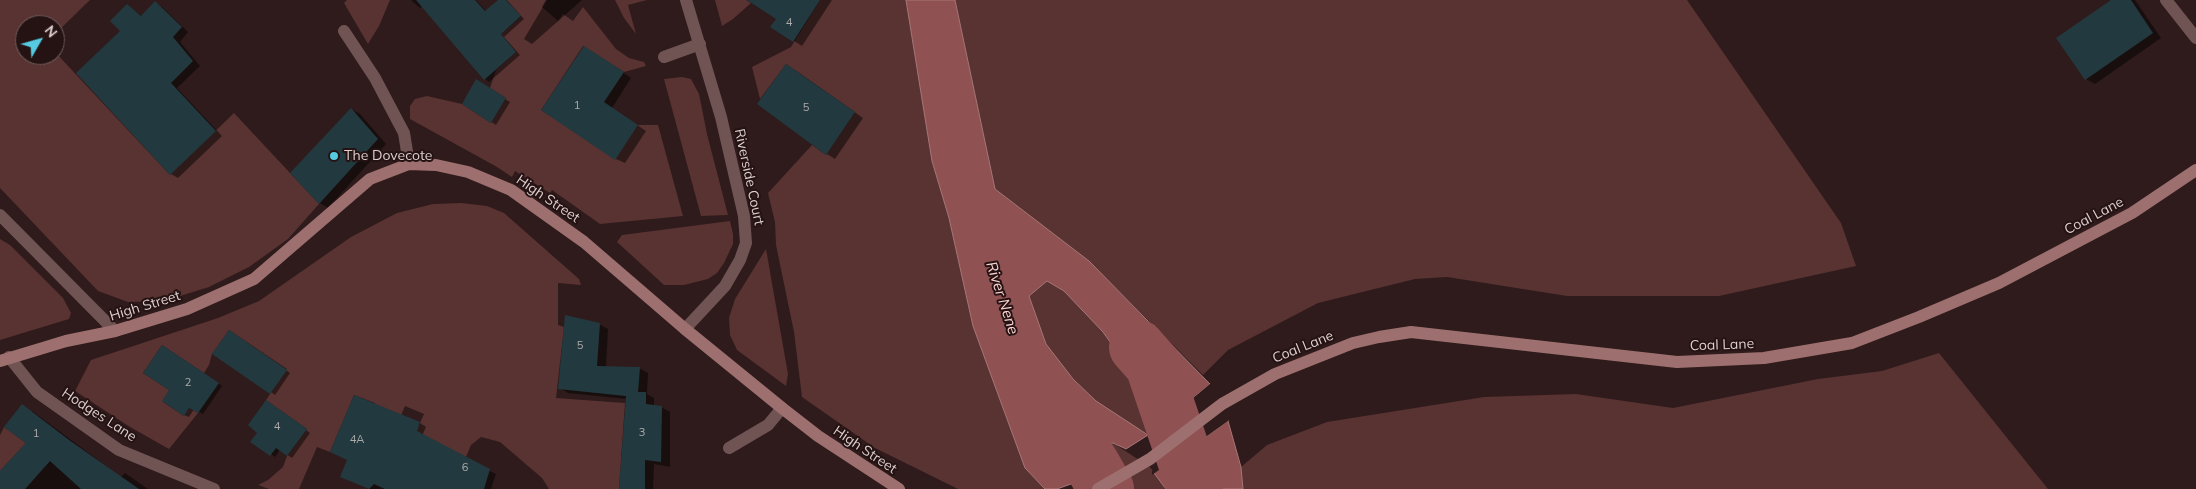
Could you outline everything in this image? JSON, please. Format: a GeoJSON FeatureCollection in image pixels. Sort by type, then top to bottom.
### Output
{"type":"FeatureCollection","features":[{"type":"Feature","properties":{"kind":"street","name":"Riverside Court"},"geometry":{"type":"LineString","coordinates":[[685,329],[725,286],[740,260],[746,243],[744,216],[721,117],[686,0]]}},
{"type":"Feature","properties":{"kind":"street"},"geometry":{"type":"LineString","coordinates":[[2166,0],[2196,38]]}},
{"type":"Feature","properties":{"kind":"street"},"geometry":{"type":"LineString","coordinates":[[344,31],[375,78],[404,133],[409,164]]}},
{"type":"Feature","properties":{"kind":"street"},"geometry":{"type":"LineString","coordinates":[[664,57],[700,44]]}},
{"type":"Feature","properties":{"kind":"street","name":"High Street"},"geometry":{"type":"LineString","coordinates":[[5,359],[66,341],[115,331],[187,309],[254,279],[370,179],[409,164],[436,166],[468,172],[511,190],[584,242],[685,329],[826,442],[898,489]]}},
{"type":"Feature","properties":{"kind":"street","name":"Coal Lane"},"geometry":{"type":"LineString","coordinates":[[1098,489],[1150,460],[1222,404],[1275,374],[1353,342],[1411,332],[1677,362],[1764,358],[1852,343],[1999,283],[2132,213],[2196,170]]}},
{"type":"Feature","properties":{"kind":"street"},"geometry":{"type":"LineString","coordinates":[[0,215],[115,331]]}},
{"type":"Feature","properties":{"kind":"street","name":"Hodges Lane"},"geometry":{"type":"LineString","coordinates":[[5,359],[37,392],[119,450],[214,489]]}},
{"type":"Feature","properties":{"kind":"street"},"geometry":{"type":"LineString","coordinates":[[729,448],[768,425],[782,408]]}},
{"type":"Feature","properties":{"kind":"shaded area"},"geometry":{"type":"Polygon","coordinates":[[[0,0],[90,0],[65,24],[65,15],[15,15],[15,65],[65,65],[65,63],[170,175],[234,113],[319,204],[288,239],[249,267],[209,287],[164,301],[128,302],[98,291],[0,188],[0,0]]]}},
{"type":"Feature","properties":{"kind":"shaded area"},"geometry":{"type":"Polygon","coordinates":[[[347,0],[390,0],[379,26],[368,44],[344,3],[347,0]]]}},
{"type":"Feature","properties":{"kind":"shaded area"},"geometry":{"type":"Polygon","coordinates":[[[506,0],[546,0],[542,7],[558,21],[563,14],[573,21],[583,7],[616,49],[629,58],[644,62],[646,66],[624,72],[583,46],[541,110],[615,159],[638,125],[658,125],[683,216],[600,224],[552,190],[550,193],[515,171],[512,177],[410,119],[410,106],[415,99],[427,96],[462,104],[491,123],[506,98],[490,88],[496,70],[516,52],[501,34],[521,17],[506,0]]]}},
{"type":"Feature","properties":{"kind":"shaded area"},"geometry":{"type":"Polygon","coordinates":[[[615,0],[647,0],[628,5],[636,34],[624,18],[615,0]]]}},
{"type":"Feature","properties":{"kind":"shaded area"},"geometry":{"type":"Polygon","coordinates":[[[715,0],[746,0],[751,3],[722,26],[715,0]]]}},
{"type":"Feature","properties":{"kind":"shaded area"},"geometry":{"type":"Polygon","coordinates":[[[820,0],[906,0],[932,161],[949,218],[973,326],[1025,468],[1045,489],[958,489],[875,448],[802,397],[794,332],[776,245],[775,222],[768,193],[812,145],[826,155],[855,112],[786,64],[760,99],[752,67],[791,47],[820,0]]]}},
{"type":"Feature","properties":{"kind":"shaded area"},"geometry":{"type":"Polygon","coordinates":[[[955,0],[1687,0],[1841,223],[1856,266],[1719,296],[1567,296],[1447,277],[1415,279],[1318,303],[1228,350],[1203,375],[1089,261],[995,189],[955,0]]]}},
{"type":"Feature","properties":{"kind":"shaded area"},"geometry":{"type":"Polygon","coordinates":[[[682,77],[691,79],[699,94],[707,134],[728,215],[701,216],[664,79],[682,77]]]}},
{"type":"Feature","properties":{"kind":"shaded area"},"geometry":{"type":"Polygon","coordinates":[[[461,203],[487,206],[504,213],[579,279],[581,285],[558,283],[558,325],[564,327],[556,398],[625,403],[619,489],[549,489],[542,478],[500,442],[481,437],[471,445],[466,457],[415,434],[424,414],[405,406],[389,444],[362,433],[375,403],[354,395],[330,452],[317,447],[299,489],[269,489],[258,485],[268,480],[283,467],[287,456],[307,429],[266,400],[287,369],[229,330],[212,354],[209,365],[204,373],[162,345],[143,373],[169,390],[163,402],[184,416],[189,408],[198,413],[169,449],[130,427],[75,391],[91,360],[218,318],[259,301],[351,237],[397,213],[433,204],[461,203]]]}},
{"type":"Feature","properties":{"kind":"shaded area"},"geometry":{"type":"Polygon","coordinates":[[[730,221],[733,244],[717,273],[708,279],[684,285],[664,285],[617,242],[622,235],[730,221]]]}},
{"type":"Feature","properties":{"kind":"shaded area"},"geometry":{"type":"Polygon","coordinates":[[[0,239],[10,245],[63,298],[71,313],[69,319],[0,340],[0,239]]]}},
{"type":"Feature","properties":{"kind":"shaded area"},"geometry":{"type":"Polygon","coordinates":[[[766,249],[788,374],[786,386],[737,350],[730,335],[729,318],[735,299],[766,249]]]}},
{"type":"Feature","properties":{"kind":"shaded area"},"geometry":{"type":"Polygon","coordinates":[[[1047,281],[1064,291],[1103,331],[1133,374],[1164,443],[1123,420],[1096,401],[1073,379],[1046,344],[1029,296],[1047,281]]]}},
{"type":"Feature","properties":{"kind":"shaded area"},"geometry":{"type":"Polygon","coordinates":[[[1939,353],[2048,489],[1243,489],[1241,467],[1267,445],[1327,422],[1484,397],[1576,394],[1673,408],[1818,379],[1882,371],[1939,353]]]}},
{"type":"Feature","properties":{"kind":"shaded area"},"geometry":{"type":"Polygon","coordinates":[[[4,427],[26,443],[0,471],[0,435],[4,427]]]}},
{"type":"Feature","properties":{"kind":"shaded area"},"geometry":{"type":"Polygon","coordinates":[[[1113,443],[1150,467],[1167,489],[1120,489],[1099,452],[1102,444],[1113,443]]]}},
{"type":"Feature","properties":{"kind":"water"},"geometry":{"type":"Polygon","coordinates":[[[906,0],[955,0],[995,189],[1089,261],[1210,384],[1158,427],[1133,374],[1103,332],[1064,291],[1047,281],[1029,296],[1046,344],[1073,379],[1096,401],[1148,435],[1126,449],[1113,443],[1102,444],[1099,453],[1106,465],[1082,480],[1057,489],[1045,489],[1025,468],[973,326],[949,218],[932,161],[906,0]]]}},
{"type":"Feature","properties":{"kind":"water"},"geometry":{"type":"Polygon","coordinates":[[[1228,421],[1241,467],[1243,489],[1166,489],[1154,473],[1228,421]]]}},
{"type":"Feature","properties":{"kind":"pier"},"geometry":{"type":"Polygon","coordinates":[[[1210,384],[1212,386],[1159,429],[1156,429],[1210,384]]]}},
{"type":"Feature","properties":{"kind":"pier"},"geometry":{"type":"Polygon","coordinates":[[[1227,418],[1228,421],[1152,475],[1152,471],[1227,418]]]}},
{"type":"Feature","properties":{"kind":"building"},"geometry":{"type":"Polygon","coordinates":[[[416,0],[475,0],[485,11],[498,0],[506,0],[521,16],[501,34],[516,52],[484,80],[416,0]]]}},
{"type":"Feature","properties":{"kind":"building"},"geometry":{"type":"Polygon","coordinates":[[[747,0],[820,0],[793,42],[770,27],[776,19],[747,0]]]}},
{"type":"Feature","properties":{"kind":"building"},"geometry":{"type":"Polygon","coordinates":[[[2111,0],[2131,0],[2153,33],[2085,80],[2056,38],[2111,0]]]}},
{"type":"Feature","properties":{"kind":"building"},"geometry":{"type":"Polygon","coordinates":[[[155,1],[182,27],[173,37],[193,61],[171,83],[216,131],[170,175],[76,73],[120,31],[110,21],[127,4],[141,16],[155,1]]]}},
{"type":"Feature","properties":{"kind":"building"},"geometry":{"type":"Polygon","coordinates":[[[584,46],[624,72],[604,102],[638,125],[615,160],[541,110],[584,46]]]}},
{"type":"Feature","properties":{"kind":"building"},"geometry":{"type":"Polygon","coordinates":[[[786,64],[855,112],[826,155],[757,104],[786,64]]]}},
{"type":"Feature","properties":{"kind":"building"},"geometry":{"type":"Polygon","coordinates":[[[476,79],[506,98],[491,123],[462,104],[476,79]]]}},
{"type":"Feature","properties":{"kind":"building","name":"The Dovecote"},"geometry":{"type":"Polygon","coordinates":[[[351,108],[378,139],[319,204],[290,173],[351,108]]]}},
{"type":"Feature","properties":{"kind":"building"},"geometry":{"type":"Polygon","coordinates":[[[565,315],[600,323],[597,366],[640,367],[638,392],[646,392],[646,404],[662,406],[661,462],[645,460],[645,489],[619,489],[626,396],[558,389],[565,315]]]}},
{"type":"Feature","properties":{"kind":"building"},"geometry":{"type":"Polygon","coordinates":[[[229,330],[287,370],[270,394],[212,354],[229,330]]]}},
{"type":"Feature","properties":{"kind":"building"},"geometry":{"type":"Polygon","coordinates":[[[162,345],[219,383],[198,413],[189,408],[184,416],[162,401],[169,390],[143,373],[162,345]]]}},
{"type":"Feature","properties":{"kind":"building"},"geometry":{"type":"Polygon","coordinates":[[[354,395],[420,422],[417,431],[490,469],[484,489],[385,489],[374,484],[369,489],[340,477],[347,460],[330,452],[354,395]]]}},
{"type":"Feature","properties":{"kind":"building"},"geometry":{"type":"Polygon","coordinates":[[[266,400],[307,429],[287,456],[276,448],[270,456],[250,442],[257,433],[248,425],[266,400]]]}},
{"type":"Feature","properties":{"kind":"building"},"geometry":{"type":"Polygon","coordinates":[[[22,404],[69,440],[139,489],[81,489],[50,461],[25,489],[0,489],[0,471],[26,443],[4,427],[22,404]]]}},
{"type":"Feature","properties":{"kind":"waterway"},"geometry":{"type":"LineString","coordinates":[[1137,347],[1153,365],[1195,489]]}},
{"type":"Feature","properties":{"kind":"waterway","name":"River Nene"},"geometry":{"type":"LineString","coordinates":[[1052,406],[1091,463],[1106,489]]}},
{"type":"Feature","properties":{"kind":"place","name":"The Dovecote"},"geometry":{"type":"Point","coordinates":[334,156]}}]}
